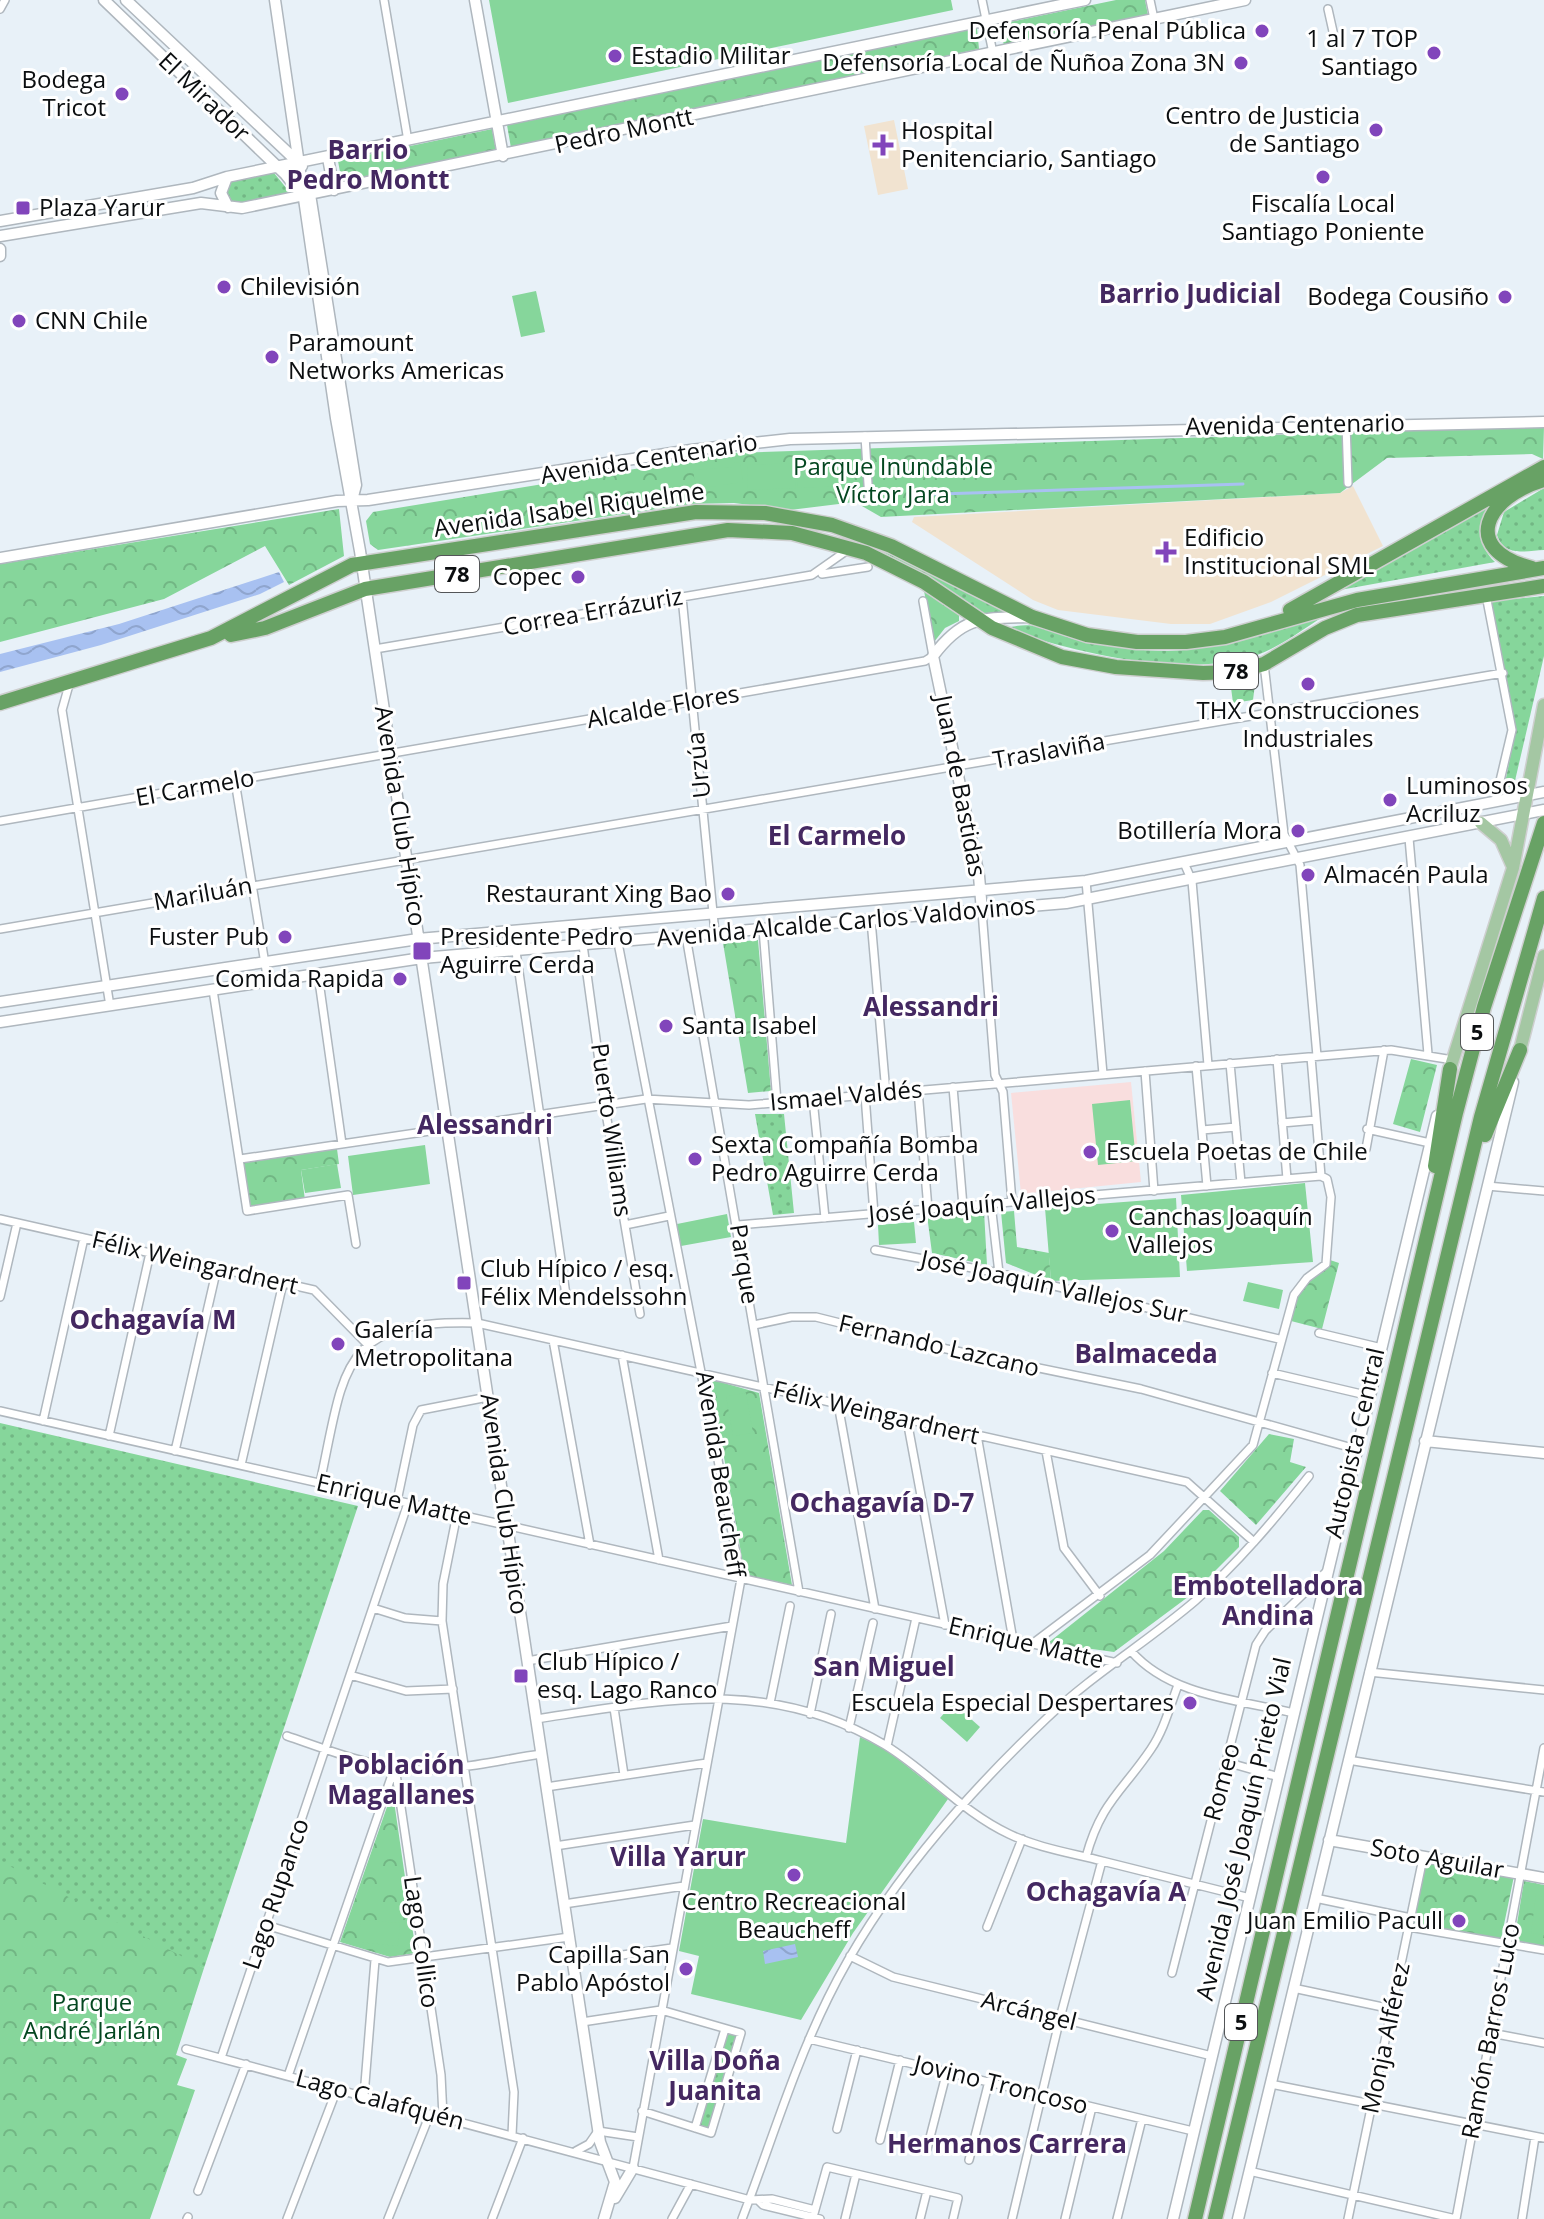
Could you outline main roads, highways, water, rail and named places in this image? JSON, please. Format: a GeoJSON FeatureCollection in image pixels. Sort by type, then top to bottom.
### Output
{"type":"FeatureCollection","features":[{"type":"Feature","properties":{"kind":"highway"},"geometry":{"type":"LineString","coordinates":[[1261,627],[1544,467]]}},
{"type":"Feature","properties":{"kind":"highway"},"geometry":{"type":"LineString","coordinates":[[1540,568],[1500,555],[1489,542],[1487,529],[1499,504],[1544,480]]}},
{"type":"Feature","properties":{"kind":"highway","name":"Avenida Isabel Riquelme"},"geometry":{"type":"LineString","coordinates":[[211,638],[274,607],[327,575],[361,563],[673,514],[720,511],[765,513],[810,520],[875,539],[1032,617],[1087,635],[1154,643],[1206,640],[1357,600],[1540,568]]}},
{"type":"Feature","properties":{"kind":"highway","name":"Avenida Isabel Riquelme"},"geometry":{"type":"LineString","coordinates":[[0,703],[211,638],[265,628],[365,589],[719,531],[792,533],[851,548],[909,572],[979,620],[1025,644],[1098,665],[1213,673],[1264,664],[1325,628],[1357,615],[1544,586]]}},
{"type":"Feature","properties":{"kind":"highway","name":"Autopista Central"},"geometry":{"type":"LineString","coordinates":[[1193,2219],[1484,1007],[1544,823]]}},
{"type":"Feature","properties":{"kind":"highway","name":"Autopista Central"},"geometry":{"type":"LineString","coordinates":[[1215,2219],[1463,1191],[1510,1009],[1544,898]]}},
{"type":"Feature","properties":{"kind":"highway"},"geometry":{"type":"LineString","coordinates":[[1463,1191],[1520,1050]]}},
{"type":"Feature","properties":{"kind":"highway"},"geometry":{"type":"LineString","coordinates":[[1425,1246],[1451,1064]]}},
{"type":"Feature","properties":{"kind":"main road","name":"El Mirador"},"geometry":{"type":"LineString","coordinates":[[104,0],[307,195]]}},
{"type":"Feature","properties":{"kind":"main road","name":"Avenida Club Hípico"},"geometry":{"type":"LineString","coordinates":[[275,0],[341,417],[598,2131],[615,2182],[604,2219]]}},
{"type":"Feature","properties":{"kind":"main road"},"geometry":{"type":"LineString","coordinates":[[475,0],[503,156]]}},
{"type":"Feature","properties":{"kind":"main road","name":"Pedro Montt"},"geometry":{"type":"LineString","coordinates":[[0,221],[193,188],[227,177],[1085,0]]}},
{"type":"Feature","properties":{"kind":"main road","name":"Pedro Montt"},"geometry":{"type":"LineString","coordinates":[[0,236],[205,202],[229,208],[334,190],[1245,0]]}},
{"type":"Feature","properties":{"kind":"main road","name":"El Mirador"},"geometry":{"type":"LineString","coordinates":[[127,1],[278,146],[301,163]]}},
{"type":"Feature","properties":{"kind":"main road"},"geometry":{"type":"LineString","coordinates":[[118,13],[127,1]]}},
{"type":"Feature","properties":{"kind":"main road"},"geometry":{"type":"LineString","coordinates":[[278,146],[297,138]]}},
{"type":"Feature","properties":{"kind":"main road"},"geometry":{"type":"LineString","coordinates":[[328,158],[334,190]]}},
{"type":"Feature","properties":{"kind":"main road"},"geometry":{"type":"LineString","coordinates":[[227,177],[221,193],[229,208]]}},
{"type":"Feature","properties":{"kind":"main road"},"geometry":{"type":"LineString","coordinates":[[0,249],[0,256]]}},
{"type":"Feature","properties":{"kind":"main road","name":"Avenida Centenario"},"geometry":{"type":"LineString","coordinates":[[0,558],[352,500],[502,481],[734,444],[865,436],[1544,422]]}},
{"type":"Feature","properties":{"kind":"main road"},"geometry":{"type":"LineString","coordinates":[[979,620],[1032,617]]}},
{"type":"Feature","properties":{"kind":"main road","name":"Juan de Bastidas"},"geometry":{"type":"LineString","coordinates":[[979,620],[950,634],[933,656],[981,890],[982,911]]}},
{"type":"Feature","properties":{"kind":"main road","name":"Avenida José Joaquín Prieto Vial"},"geometry":{"type":"LineString","coordinates":[[1173,2219],[1430,1143],[1451,1064],[1513,868],[1544,705]]}},
{"type":"Feature","properties":{"kind":"main road","name":"Avenida Alcalde Carlos Valdovinos"},"geometry":{"type":"LineString","coordinates":[[0,1002],[418,939],[1086,881],[1185,865],[1544,792]]}},
{"type":"Feature","properties":{"kind":"main road","name":"Avenida Alcalde Carlos Valdovinos"},"geometry":{"type":"LineString","coordinates":[[0,1022],[422,958],[1088,900],[1544,810]]}},
{"type":"Feature","properties":{"kind":"main road"},"geometry":{"type":"LineString","coordinates":[[1481,823],[1501,840],[1513,868]]}},
{"type":"Feature","properties":{"kind":"main road"},"geometry":{"type":"LineString","coordinates":[[1382,825],[1385,843]]}},
{"type":"Feature","properties":{"kind":"main road"},"geometry":{"type":"LineString","coordinates":[[890,899],[893,918]]}},
{"type":"Feature","properties":{"kind":"main road"},"geometry":{"type":"LineString","coordinates":[[806,905],[807,926]]}},
{"type":"Feature","properties":{"kind":"main road"},"geometry":{"type":"LineString","coordinates":[[345,950],[343,964],[352,969]]}},
{"type":"Feature","properties":{"kind":"main road"},"geometry":{"type":"LineString","coordinates":[[331,952],[337,962],[331,972]]}},
{"type":"Feature","properties":{"kind":"main road"},"geometry":{"type":"LineString","coordinates":[[1238,2219],[1543,960]]}},
{"type":"Feature","properties":{"kind":"main road"},"geometry":{"type":"LineString","coordinates":[[193,973],[189,985],[197,992]]}},
{"type":"Feature","properties":{"kind":"main road"},"geometry":{"type":"LineString","coordinates":[[174,976],[182,986],[177,996]]}},
{"type":"Feature","properties":{"kind":"main road"},"geometry":{"type":"LineString","coordinates":[[153,979],[149,990],[156,999]]}},
{"type":"Feature","properties":{"kind":"main road"},"geometry":{"type":"LineString","coordinates":[[135,982],[141,991],[138,1002]]}},
{"type":"Feature","properties":{"kind":"main road"},"geometry":{"type":"LineString","coordinates":[[1425,1441],[1544,1453]]}},
{"type":"Feature","properties":{"kind":"main road","name":"Soto Aguilar"},"geometry":{"type":"LineString","coordinates":[[1329,1840],[1544,1878]]}},
{"type":"Feature","properties":{"kind":"main road"},"geometry":{"type":"LineString","coordinates":[[609,2206],[633,2168]]}},
{"type":"Feature","properties":{"kind":"water"},"geometry":{"type":"Polygon","coordinates":[[[279,572],[284,582],[260,594],[101,645],[0,672],[0,654],[119,624],[279,572]]]}},
{"type":"Feature","properties":{"kind":"water"},"geometry":{"type":"Polygon","coordinates":[[[795,1944],[798,1957],[765,1964],[763,1951],[795,1944]]]}},
{"type":"Feature","properties":{"kind":"waterway"},"geometry":{"type":"LineString","coordinates":[[908,495],[1243,484]]}},
{"type":"Feature","properties":{"kind":"place","name":"Defensoría Penal Pública"},"geometry":{"type":"Point","coordinates":[1262,31]}},
{"type":"Feature","properties":{"kind":"place","name":"1 al 7 TOP Santiago"},"geometry":{"type":"Point","coordinates":[1434,53]}},
{"type":"Feature","properties":{"kind":"place","name":"Estadio Militar"},"geometry":{"type":"Point","coordinates":[615,56]}},
{"type":"Feature","properties":{"kind":"place","name":"Defensoría Local de Ñuñoa Zona 3N"},"geometry":{"type":"Point","coordinates":[1241,63]}},
{"type":"Feature","properties":{"kind":"place","name":"Bodega Tricot"},"geometry":{"type":"Point","coordinates":[122,94]}},
{"type":"Feature","properties":{"kind":"place","name":"Centro de Justicia de Santiago"},"geometry":{"type":"Point","coordinates":[1376,130]}},
{"type":"Feature","properties":{"kind":"place","name":"Hospital Penitenciario, Santiago"},"geometry":{"type":"Point","coordinates":[883,145]}},
{"type":"Feature","properties":{"kind":"place","name":"Fiscalía Local Santiago Poniente"},"geometry":{"type":"Point","coordinates":[1323,177]}},
{"type":"Feature","properties":{"kind":"place","name":"Plaza Yarur"},"geometry":{"type":"Point","coordinates":[23,208]}},
{"type":"Feature","properties":{"kind":"place","name":"Chilevisión"},"geometry":{"type":"Point","coordinates":[224,287]}},
{"type":"Feature","properties":{"kind":"place","name":"Bodega Cousiño"},"geometry":{"type":"Point","coordinates":[1505,297]}},
{"type":"Feature","properties":{"kind":"place","name":"CNN Chile"},"geometry":{"type":"Point","coordinates":[19,321]}},
{"type":"Feature","properties":{"kind":"place","name":"Paramount Networks Americas"},"geometry":{"type":"Point","coordinates":[272,357]}},
{"type":"Feature","properties":{"kind":"place","name":"Edificio Institucional SML"},"geometry":{"type":"Point","coordinates":[1166,552]}},
{"type":"Feature","properties":{"kind":"place","name":"Copec"},"geometry":{"type":"Point","coordinates":[578,577]}},
{"type":"Feature","properties":{"kind":"place","name":"THX Construcciones Industriales"},"geometry":{"type":"Point","coordinates":[1308,684]}},
{"type":"Feature","properties":{"kind":"place","name":"Luminosos Acriluz"},"geometry":{"type":"Point","coordinates":[1390,800]}},
{"type":"Feature","properties":{"kind":"place","name":"Botillería Mora"},"geometry":{"type":"Point","coordinates":[1298,831]}},
{"type":"Feature","properties":{"kind":"place","name":"Almacén Paula"},"geometry":{"type":"Point","coordinates":[1308,875]}},
{"type":"Feature","properties":{"kind":"place","name":"Restaurant Xing Bao"},"geometry":{"type":"Point","coordinates":[728,894]}},
{"type":"Feature","properties":{"kind":"place","name":"Fuster Pub"},"geometry":{"type":"Point","coordinates":[285,937]}},
{"type":"Feature","properties":{"kind":"place","name":"Presidente Pedro Aguirre Cerda"},"geometry":{"type":"Point","coordinates":[422,951]}},
{"type":"Feature","properties":{"kind":"place","name":"Comida Rapida"},"geometry":{"type":"Point","coordinates":[400,979]}},
{"type":"Feature","properties":{"kind":"place","name":"Santa Isabel"},"geometry":{"type":"Point","coordinates":[666,1026]}},
{"type":"Feature","properties":{"kind":"place","name":"Escuela Poetas de Chile"},"geometry":{"type":"Point","coordinates":[1090,1152]}},
{"type":"Feature","properties":{"kind":"place","name":"Sexta Compañía Bomba Pedro Aguirre Cerda"},"geometry":{"type":"Point","coordinates":[695,1159]}},
{"type":"Feature","properties":{"kind":"place","name":"Canchas Joaquín Vallejos"},"geometry":{"type":"Point","coordinates":[1112,1231]}},
{"type":"Feature","properties":{"kind":"place","name":"Club Hípico / esq. Félix Mendelssohn"},"geometry":{"type":"Point","coordinates":[464,1283]}},
{"type":"Feature","properties":{"kind":"place","name":"Galería Metropolitana"},"geometry":{"type":"Point","coordinates":[338,1344]}},
{"type":"Feature","properties":{"kind":"place","name":"Club Hípico / esq. Lago Ranco"},"geometry":{"type":"Point","coordinates":[521,1676]}},
{"type":"Feature","properties":{"kind":"place","name":"Escuela Especial Despertares"},"geometry":{"type":"Point","coordinates":[1190,1703]}},
{"type":"Feature","properties":{"kind":"place","name":"Centro Recreacional Beaucheff"},"geometry":{"type":"Point","coordinates":[794,1875]}},
{"type":"Feature","properties":{"kind":"place","name":"Juan Emilio Pacull"},"geometry":{"type":"Point","coordinates":[1459,1921]}},
{"type":"Feature","properties":{"kind":"place","name":"Capilla San Pablo Apóstol"},"geometry":{"type":"Point","coordinates":[686,1969]}},
{"type":"Feature","properties":{"kind":"district","name":"Barrio Pedro Montt"},"geometry":{"type":"Point","coordinates":[368,165]}},
{"type":"Feature","properties":{"kind":"district","name":"Barrio Judicial"},"geometry":{"type":"Point","coordinates":[1190,294]}},
{"type":"Feature","properties":{"kind":"district","name":"El Carmelo"},"geometry":{"type":"Point","coordinates":[837,836]}},
{"type":"Feature","properties":{"kind":"district","name":"Alessandri"},"geometry":{"type":"Point","coordinates":[931,1007]}},
{"type":"Feature","properties":{"kind":"district","name":"Alessandri"},"geometry":{"type":"Point","coordinates":[485,1125]}},
{"type":"Feature","properties":{"kind":"district","name":"Ochagavía M"},"geometry":{"type":"Point","coordinates":[153,1320]}},
{"type":"Feature","properties":{"kind":"district","name":"Balmaceda"},"geometry":{"type":"Point","coordinates":[1146,1354]}},
{"type":"Feature","properties":{"kind":"district","name":"Ochagavía D-7"},"geometry":{"type":"Point","coordinates":[882,1503]}},
{"type":"Feature","properties":{"kind":"district","name":"Embotelladora Andina"},"geometry":{"type":"Point","coordinates":[1268,1601]}},
{"type":"Feature","properties":{"kind":"district","name":"San Miguel"},"geometry":{"type":"Point","coordinates":[884,1667]}},
{"type":"Feature","properties":{"kind":"district","name":"Población Magallanes"},"geometry":{"type":"Point","coordinates":[401,1780]}},
{"type":"Feature","properties":{"kind":"district","name":"Villa Yarur"},"geometry":{"type":"Point","coordinates":[678,1857]}},
{"type":"Feature","properties":{"kind":"district","name":"Ochagavía A"},"geometry":{"type":"Point","coordinates":[1106,1892]}},
{"type":"Feature","properties":{"kind":"district","name":"Villa Doña Juanita"},"geometry":{"type":"Point","coordinates":[715,2076]}},
{"type":"Feature","properties":{"kind":"district","name":"Hermanos Carrera"},"geometry":{"type":"Point","coordinates":[1007,2144]}},
{"type":"Feature","properties":{"kind":"park label","name":"Parque Inundable Víctor Jara"},"geometry":{"type":"Point","coordinates":[893,481]}},
{"type":"Feature","properties":{"kind":"park label","name":"Parque André Jarlán"},"geometry":{"type":"Point","coordinates":[92,2017]}}]}
